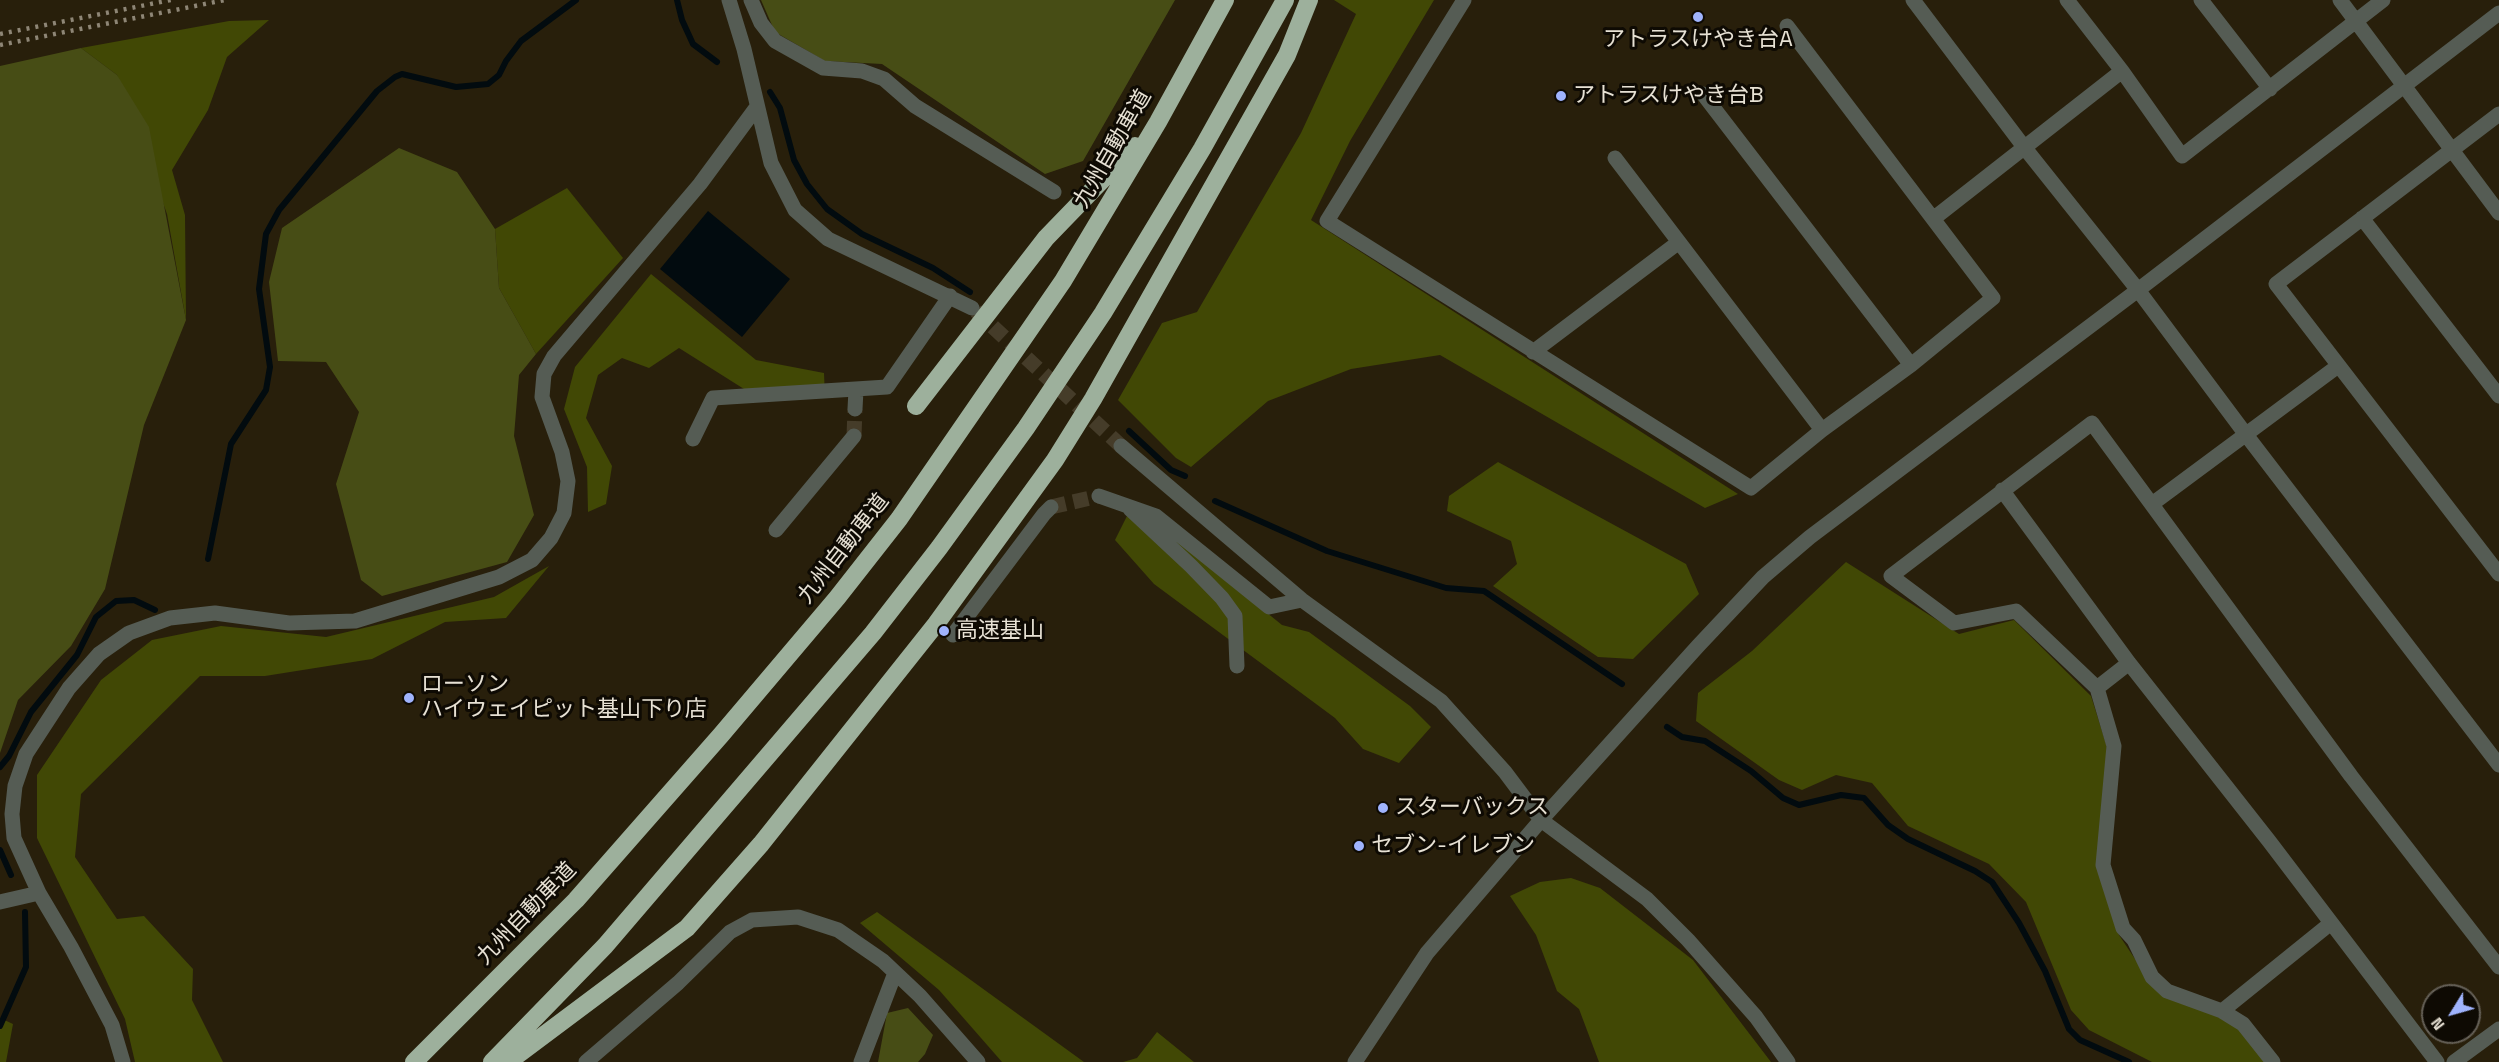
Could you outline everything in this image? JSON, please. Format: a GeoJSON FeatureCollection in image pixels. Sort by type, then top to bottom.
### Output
{"type":"FeatureCollection","features":[{"type":"Feature","properties":{"kind":"highway","name":"九州自動車道"},"geometry":{"type":"LineString","coordinates":[[414,1062],[576,900],[721,735],[837,598],[899,519],[1063,281],[1158,122],[1225,0]]}},
{"type":"Feature","properties":{"kind":"highway"},"geometry":{"type":"LineString","coordinates":[[492,1062],[605,946],[873,633],[939,548],[1026,428],[1103,313],[1202,149],[1285,0]]}},
{"type":"Feature","properties":{"kind":"highway"},"geometry":{"type":"LineString","coordinates":[[508,1062],[687,928],[761,844],[936,624],[1055,459],[1093,399],[1287,55],[1309,0]]}},
{"type":"Feature","properties":{"kind":"highway"},"geometry":{"type":"LineString","coordinates":[[916,406],[1046,238],[1158,122]]}},
{"type":"Feature","properties":{"kind":"street"},"geometry":{"type":"LineString","coordinates":[[729,0],[744,49],[756,108],[771,164],[795,210],[828,239],[972,308]]}},
{"type":"Feature","properties":{"kind":"street"},"geometry":{"type":"LineString","coordinates":[[751,0],[761,23],[775,41],[823,68],[862,71],[885,79],[915,106],[1054,192]]}},
{"type":"Feature","properties":{"kind":"street"},"geometry":{"type":"LineString","coordinates":[[1464,0],[1327,221],[1751,488],[1822,430],[1911,365],[1993,298],[1787,26]]}},
{"type":"Feature","properties":{"kind":"street"},"geometry":{"type":"LineString","coordinates":[[1913,0],[2024,147],[2138,290],[2499,765]]}},
{"type":"Feature","properties":{"kind":"street"},"geometry":{"type":"LineString","coordinates":[[2067,0],[2122,71],[2182,156],[2383,0]]}},
{"type":"Feature","properties":{"kind":"street"},"geometry":{"type":"LineString","coordinates":[[2201,0],[2270,89]]}},
{"type":"Feature","properties":{"kind":"street"},"geometry":{"type":"LineString","coordinates":[[2340,0],[2499,213]]}},
{"type":"Feature","properties":{"kind":"street"},"geometry":{"type":"LineString","coordinates":[[1355,1062],[1427,952],[1541,820],[1698,646],[1764,577],[1810,537],[2138,290],[2499,13]]}},
{"type":"Feature","properties":{"kind":"street"},"geometry":{"type":"LineString","coordinates":[[1933,219],[2122,71]]}},
{"type":"Feature","properties":{"kind":"street"},"geometry":{"type":"LineString","coordinates":[[1703,94],[1911,365]]}},
{"type":"Feature","properties":{"kind":"street"},"geometry":{"type":"LineString","coordinates":[[123,1062],[111,1025],[71,947],[39,893],[14,838],[12,814],[15,786],[26,754],[69,688],[99,654],[129,633],[170,618],[215,613],[289,623],[356,621],[499,577],[532,560],[551,538],[564,513],[568,481],[562,452],[542,397],[544,374],[554,356],[700,184],[756,108]]}},
{"type":"Feature","properties":{"kind":"street"},"geometry":{"type":"LineString","coordinates":[[2499,114],[2276,285],[2499,574]]}},
{"type":"Feature","properties":{"kind":"street"},"geometry":{"type":"LineString","coordinates":[[1614,158],[1822,430]]}},
{"type":"Feature","properties":{"kind":"street"},"geometry":{"type":"LineString","coordinates":[[2362,218],[2499,396]]}},
{"type":"Feature","properties":{"kind":"street"},"geometry":{"type":"LineString","coordinates":[[1533,352],[1679,242]]}},
{"type":"Feature","properties":{"kind":"street"},"geometry":{"type":"LineString","coordinates":[[693,439],[713,398],[887,387],[950,296]]}},
{"type":"Feature","properties":{"kind":"street"},"geometry":{"type":"LineString","coordinates":[[2152,504],[2247,436],[2338,366]]}},
{"type":"Feature","properties":{"kind":"street"},"geometry":{"type":"LineString","coordinates":[[855,409],[856,390]]}},
{"type":"Feature","properties":{"kind":"street"},"geometry":{"type":"LineString","coordinates":[[2273,1062],[2243,1024],[2222,1011],[2167,991],[2152,977],[2134,940],[2123,928],[2103,865],[2114,746],[2097,687],[2016,611],[1954,623],[1891,576],[2091,423],[2351,776],[2499,967]]}},
{"type":"Feature","properties":{"kind":"street"},"geometry":{"type":"LineString","coordinates":[[776,530],[854,436]]}},
{"type":"Feature","properties":{"kind":"street"},"geometry":{"type":"LineString","coordinates":[[1121,446],[1302,600],[1441,701],[1477,739],[1541,820],[1647,898],[1688,940],[1756,1017],[1788,1062]]}},
{"type":"Feature","properties":{"kind":"street"},"geometry":{"type":"LineString","coordinates":[[2002,489],[2129,663],[2437,1062]]}},
{"type":"Feature","properties":{"kind":"street"},"geometry":{"type":"LineString","coordinates":[[1099,496],[1156,516],[1269,608],[1302,600]]}},
{"type":"Feature","properties":{"kind":"street"},"geometry":{"type":"LineString","coordinates":[[1126,505],[1222,598],[1235,616],[1237,666]]}},
{"type":"Feature","properties":{"kind":"street"},"geometry":{"type":"LineString","coordinates":[[953,635],[1051,507]]}},
{"type":"Feature","properties":{"kind":"street"},"geometry":{"type":"LineString","coordinates":[[2097,687],[2129,663]]}},
{"type":"Feature","properties":{"kind":"street"},"geometry":{"type":"LineString","coordinates":[[0,902],[39,893]]}},
{"type":"Feature","properties":{"kind":"street"},"geometry":{"type":"LineString","coordinates":[[586,1062],[678,983],[730,932],[752,920],[798,917],[838,930],[883,961],[920,996],[978,1062]]}},
{"type":"Feature","properties":{"kind":"street"},"geometry":{"type":"LineString","coordinates":[[2222,1011],[2331,923]]}},
{"type":"Feature","properties":{"kind":"street"},"geometry":{"type":"LineString","coordinates":[[861,1062],[895,973]]}},
{"type":"Feature","properties":{"kind":"street"},"geometry":{"type":"LineString","coordinates":[[2454,1062],[2499,1029]]}},
{"type":"Feature","properties":{"kind":"green space"},"geometry":{"type":"Polygon","coordinates":[[[761,0],[1175,0],[1083,161],[1045,174],[882,64],[825,61],[775,32],[761,0]]]}},
{"type":"Feature","properties":{"kind":"green space"},"geometry":{"type":"Polygon","coordinates":[[[1334,0],[1434,0],[1350,141],[1311,220],[1738,494],[1705,508],[1440,355],[1351,369],[1268,401],[1191,467],[1176,458],[1118,400],[1162,323],[1197,312],[1301,133],[1356,14],[1334,0]]]}},
{"type":"Feature","properties":{"kind":"green space"},"geometry":{"type":"Polygon","coordinates":[[[269,20],[227,57],[208,110],[172,170],[185,215],[186,320],[167,214],[117,75],[81,48],[229,21],[269,20]]]}},
{"type":"Feature","properties":{"kind":"green space"},"geometry":{"type":"Polygon","coordinates":[[[81,48],[117,75],[149,127],[186,320],[144,425],[105,589],[71,646],[18,700],[0,753],[0,66],[81,48]]]}},
{"type":"Feature","properties":{"kind":"green space"},"geometry":{"type":"Polygon","coordinates":[[[399,148],[457,172],[495,229],[499,288],[536,354],[519,375],[514,436],[534,515],[507,562],[382,596],[361,580],[336,484],[359,412],[326,362],[278,361],[269,282],[282,228],[399,148]]]}},
{"type":"Feature","properties":{"kind":"green space"},"geometry":{"type":"Polygon","coordinates":[[[567,188],[623,258],[536,354],[499,288],[495,229],[567,188]]]}},
{"type":"Feature","properties":{"kind":"green space"},"geometry":{"type":"Polygon","coordinates":[[[651,274],[756,360],[824,373],[825,397],[744,389],[679,348],[649,368],[622,358],[598,375],[586,418],[612,466],[606,504],[588,512],[587,467],[564,409],[575,367],[651,274]]]}},
{"type":"Feature","properties":{"kind":"green space"},"geometry":{"type":"Polygon","coordinates":[[[1498,462],[1686,564],[1699,594],[1633,659],[1598,657],[1493,586],[1517,564],[1511,541],[1447,511],[1449,496],[1498,462]]]}},
{"type":"Feature","properties":{"kind":"green space"},"geometry":{"type":"Polygon","coordinates":[[[1127,516],[1175,538],[1282,625],[1309,632],[1410,706],[1431,727],[1399,763],[1363,749],[1335,718],[1154,584],[1115,540],[1127,516]]]}},
{"type":"Feature","properties":{"kind":"green space"},"geometry":{"type":"Polygon","coordinates":[[[1846,562],[1959,634],[2014,620],[2091,696],[2107,747],[2098,864],[2119,935],[2155,989],[2240,1026],[2267,1062],[2152,1062],[2089,1030],[2071,1010],[2026,902],[1989,864],[1908,826],[1872,783],[1836,775],[1802,790],[1779,780],[1696,721],[1698,693],[1752,651],[1846,562]]]}},
{"type":"Feature","properties":{"kind":"green space"},"geometry":{"type":"Polygon","coordinates":[[[549,566],[506,618],[445,622],[372,659],[265,676],[200,676],[81,794],[75,857],[117,919],[144,916],[193,969],[192,1000],[223,1062],[135,1062],[125,1019],[37,838],[37,775],[101,680],[152,640],[221,626],[326,637],[494,597],[549,566]]]}},
{"type":"Feature","properties":{"kind":"green space"},"geometry":{"type":"Polygon","coordinates":[[[1571,878],[1600,888],[1693,960],[1771,1062],[1599,1062],[1579,1009],[1557,991],[1536,935],[1510,896],[1540,882],[1571,878]]]}},
{"type":"Feature","properties":{"kind":"green space"},"geometry":{"type":"Polygon","coordinates":[[[877,912],[1084,1062],[1002,1062],[939,990],[860,923],[877,912]]]}},
{"type":"Feature","properties":{"kind":"green space"},"geometry":{"type":"Polygon","coordinates":[[[908,1008],[933,1035],[925,1054],[918,1062],[878,1062],[887,1013],[908,1008]]]}},
{"type":"Feature","properties":{"kind":"green space"},"geometry":{"type":"Polygon","coordinates":[[[0,1018],[13,1024],[6,1062],[0,1062],[0,1018]]]}},
{"type":"Feature","properties":{"kind":"green space"},"geometry":{"type":"Polygon","coordinates":[[[1157,1032],[1194,1062],[1123,1062],[1137,1058],[1157,1032]]]}},
{"type":"Feature","properties":{"kind":"shaded area"},"geometry":{"type":"Polygon","coordinates":[[[708,211],[790,279],[742,337],[660,269],[708,211]]]}},
{"type":"Feature","properties":{"kind":"waterway"},"geometry":{"type":"LineString","coordinates":[[208,559],[231,444],[266,390],[270,367],[259,289],[266,234],[279,210],[377,91],[395,77],[402,74],[456,87],[488,84],[499,75],[521,41],[576,0]]}},
{"type":"Feature","properties":{"kind":"waterway"},"geometry":{"type":"LineString","coordinates":[[677,0],[682,20],[693,44],[717,62]]}},
{"type":"Feature","properties":{"kind":"waterway"},"geometry":{"type":"LineString","coordinates":[[770,92],[780,108],[794,160],[807,184],[827,209],[862,234],[933,268],[970,292]]}},
{"type":"Feature","properties":{"kind":"waterway"},"geometry":{"type":"LineString","coordinates":[[1129,431],[1171,470],[1185,476]]}},
{"type":"Feature","properties":{"kind":"waterway"},"geometry":{"type":"LineString","coordinates":[[1215,501],[1327,551],[1446,588],[1484,591],[1622,684]]}},
{"type":"Feature","properties":{"kind":"waterway"},"geometry":{"type":"LineString","coordinates":[[0,767],[9,756],[31,712],[77,655],[96,617],[116,601],[134,600],[155,610]]}},
{"type":"Feature","properties":{"kind":"waterway"},"geometry":{"type":"LineString","coordinates":[[1667,727],[1682,737],[1705,741],[1751,771],[1783,798],[1799,805],[1841,795],[1864,798],[1888,825],[1908,839],[1975,871],[1992,882],[2019,923],[2045,971],[2069,1029],[2080,1040],[2129,1062]]}},
{"type":"Feature","properties":{"kind":"waterway"},"geometry":{"type":"LineString","coordinates":[[0,850],[11,875]]}},
{"type":"Feature","properties":{"kind":"waterway"},"geometry":{"type":"LineString","coordinates":[[0,1026],[26,967],[25,912]]}},
{"type":"Feature","properties":{"kind":"tunnel"},"geometry":{"type":"LineString","coordinates":[[976,311],[1121,446]]}},
{"type":"Feature","properties":{"kind":"tunnel"},"geometry":{"type":"LineString","coordinates":[[854,436],[855,409]]}},
{"type":"Feature","properties":{"kind":"tunnel"},"geometry":{"type":"LineString","coordinates":[[1051,507],[1099,496]]}},
{"type":"Feature","properties":{"kind":"railway"},"geometry":{"type":"LineString","coordinates":[[0,34],[171,0]]}},
{"type":"Feature","properties":{"kind":"railway"},"geometry":{"type":"LineString","coordinates":[[0,45],[225,0]]}},
{"type":"Feature","properties":{"kind":"place","name":"アトラスけやき台A"},"geometry":{"type":"Point","coordinates":[1698,17]}},
{"type":"Feature","properties":{"kind":"place","name":"アトラスけやき台B"},"geometry":{"type":"Point","coordinates":[1561,96]}},
{"type":"Feature","properties":{"kind":"place","name":"高速基山"},"geometry":{"type":"Point","coordinates":[944,631]}},
{"type":"Feature","properties":{"kind":"place","name":"ローソン ハイウェイピット基山下り店"},"geometry":{"type":"Point","coordinates":[409,698]}},
{"type":"Feature","properties":{"kind":"place","name":"スターバックス"},"geometry":{"type":"Point","coordinates":[1383,808]}},
{"type":"Feature","properties":{"kind":"place","name":"セブン-イレブン"},"geometry":{"type":"Point","coordinates":[1359,846]}}]}
